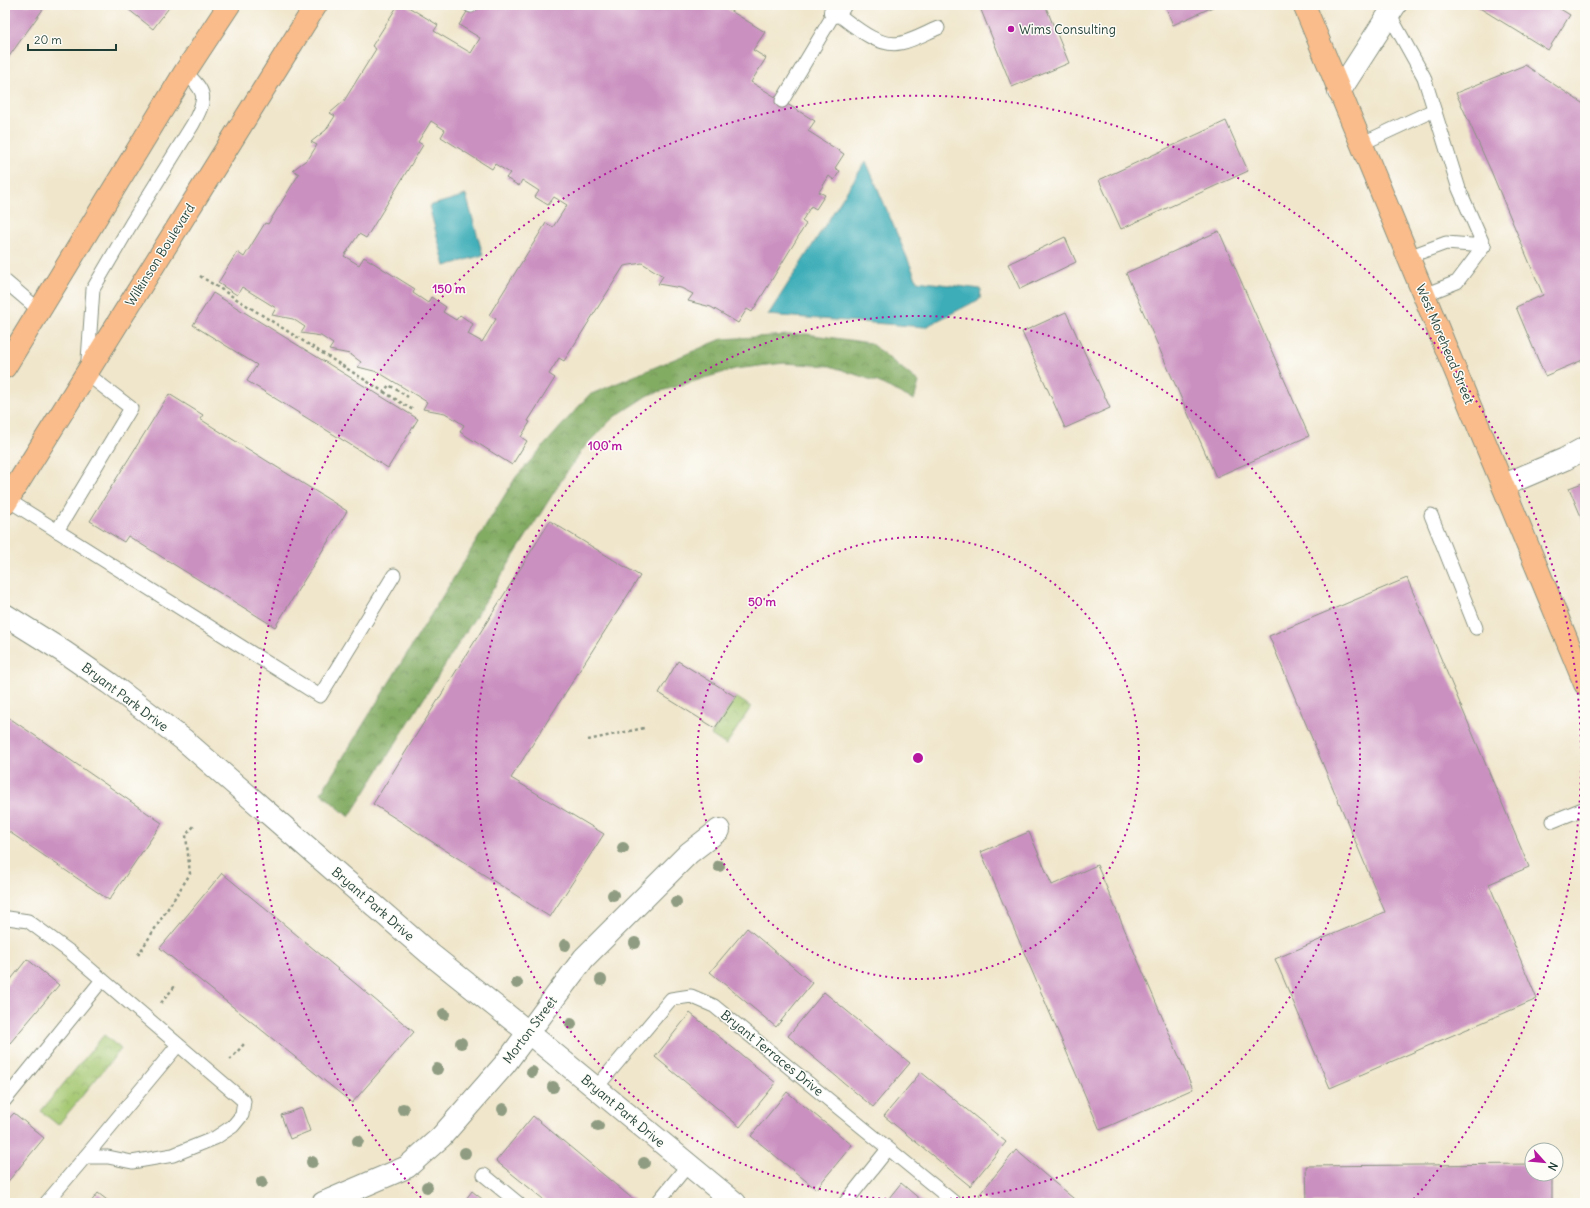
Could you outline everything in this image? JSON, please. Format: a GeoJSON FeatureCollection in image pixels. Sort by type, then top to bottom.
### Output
{"type":"FeatureCollection","features":[{"type":"Feature","properties":{"kind":"main road"},"geometry":{"type":"LineString","coordinates":[[5,367],[185,72],[229,5]]}},
{"type":"Feature","properties":{"kind":"main road","name":"Wilkinson Boulevard"},"geometry":{"type":"LineString","coordinates":[[6,502],[316,5]]}},
{"type":"Feature","properties":{"kind":"main road","name":"West Morehead Street"},"geometry":{"type":"LineString","coordinates":[[1304,5],[1504,485],[1585,684]]}},
{"type":"Feature","properties":{"kind":"street"},"geometry":{"type":"LineString","coordinates":[[1339,92],[1392,9]]}},
{"type":"Feature","properties":{"kind":"street"},"geometry":{"type":"LineString","coordinates":[[1504,485],[1566,459],[1585,448]]}},
{"type":"Feature","properties":{"kind":"street","name":"Bryant Park Drive"},"geometry":{"type":"LineString","coordinates":[[5,615],[102,678],[184,740],[429,954],[529,1033],[735,1203]]}},
{"type":"Feature","properties":{"kind":"street","name":"Morton Street"},"geometry":{"type":"LineString","coordinates":[[323,1203],[407,1167],[441,1137],[505,1064],[584,958],[689,853],[720,830]]}},
{"type":"Feature","properties":{"kind":"lane"},"geometry":{"type":"LineString","coordinates":[[782,101],[838,8],[876,39],[889,43],[900,43],[938,28]]}},
{"type":"Feature","properties":{"kind":"lane"},"geometry":{"type":"LineString","coordinates":[[1392,9],[1424,77],[1459,189],[1484,246]]}},
{"type":"Feature","properties":{"kind":"lane"},"geometry":{"type":"LineString","coordinates":[[57,531],[131,408],[87,374],[93,289],[193,124],[202,106],[203,97],[200,87],[185,72]]}},
{"type":"Feature","properties":{"kind":"lane"},"geometry":{"type":"LineString","coordinates":[[1361,144],[1434,110]]}},
{"type":"Feature","properties":{"kind":"lane"},"geometry":{"type":"LineString","coordinates":[[1408,257],[1446,243],[1484,246]]}},
{"type":"Feature","properties":{"kind":"lane"},"geometry":{"type":"LineString","coordinates":[[1424,295],[1457,282],[1484,246]]}},
{"type":"Feature","properties":{"kind":"lane"},"geometry":{"type":"LineString","coordinates":[[5,281],[39,310]]}},
{"type":"Feature","properties":{"kind":"lane"},"geometry":{"type":"LineString","coordinates":[[6,502],[57,531],[320,696],[394,575]]}},
{"type":"Feature","properties":{"kind":"lane"},"geometry":{"type":"LineString","coordinates":[[1431,515],[1476,628]]}},
{"type":"Feature","properties":{"kind":"lane"},"geometry":{"type":"LineString","coordinates":[[1553,821],[1585,808]]}},
{"type":"Feature","properties":{"kind":"lane"},"geometry":{"type":"LineString","coordinates":[[5,920],[8,918],[28,921],[70,952],[244,1101],[242,1115],[233,1126],[215,1138],[173,1155],[132,1162],[108,1157],[85,1157]]}},
{"type":"Feature","properties":{"kind":"lane"},"geometry":{"type":"LineString","coordinates":[[5,1100],[102,980]]}},
{"type":"Feature","properties":{"kind":"lane","name":"Bryant Terraces Drive"},"geometry":{"type":"LineString","coordinates":[[596,1088],[671,1000],[691,996],[714,1006],[955,1203]]}},
{"type":"Feature","properties":{"kind":"lane"},"geometry":{"type":"LineString","coordinates":[[46,1203],[178,1044]]}},
{"type":"Feature","properties":{"kind":"lane"},"geometry":{"type":"LineString","coordinates":[[845,1203],[888,1149]]}},
{"type":"Feature","properties":{"kind":"lane"},"geometry":{"type":"LineString","coordinates":[[658,1203],[688,1165]]}},
{"type":"Feature","properties":{"kind":"lane"},"geometry":{"type":"LineString","coordinates":[[484,1175],[518,1203]]}},
{"type":"Feature","properties":{"kind":"path"},"geometry":{"type":"LineString","coordinates":[[200,276],[413,410]]}},
{"type":"Feature","properties":{"kind":"path"},"geometry":{"type":"LineString","coordinates":[[384,392],[389,385],[408,397]]}},
{"type":"Feature","properties":{"kind":"path"},"geometry":{"type":"LineString","coordinates":[[588,740],[644,728]]}},
{"type":"Feature","properties":{"kind":"path"},"geometry":{"type":"LineString","coordinates":[[138,955],[190,874],[186,835],[195,825]]}},
{"type":"Feature","properties":{"kind":"green space"},"geometry":{"type":"Polygon","coordinates":[[[806,334],[870,343],[919,382],[914,400],[878,382],[830,366],[784,363],[735,369],[648,395],[614,417],[586,445],[568,470],[349,817],[321,793],[516,477],[589,395],[722,339],[806,334]]]}},
{"type":"Feature","properties":{"kind":"green space"},"geometry":{"type":"Polygon","coordinates":[[[736,697],[751,707],[726,745],[711,735],[736,697]]]}},
{"type":"Feature","properties":{"kind":"green space"},"geometry":{"type":"Polygon","coordinates":[[[104,1035],[121,1049],[58,1125],[41,1111],[104,1035]]]}},
{"type":"Feature","properties":{"kind":"water"},"geometry":{"type":"Polygon","coordinates":[[[866,161],[917,281],[981,289],[980,299],[925,327],[768,315],[866,161]]]}},
{"type":"Feature","properties":{"kind":"water"},"geometry":{"type":"Polygon","coordinates":[[[466,195],[483,255],[445,266],[429,206],[466,195]]]}},
{"type":"Feature","properties":{"kind":"building"},"geometry":{"type":"Polygon","coordinates":[[[5,5],[46,5],[5,62],[5,5]]]}},
{"type":"Feature","properties":{"kind":"building"},"geometry":{"type":"Polygon","coordinates":[[[123,5],[171,5],[153,29],[123,5]]]}},
{"type":"Feature","properties":{"kind":"building"},"geometry":{"type":"Polygon","coordinates":[[[398,5],[405,5],[438,25],[434,31],[471,53],[480,38],[459,25],[471,5],[721,5],[765,32],[753,50],[766,58],[751,82],[815,121],[808,131],[844,154],[835,168],[840,171],[834,180],[829,176],[819,192],[825,195],[816,209],[811,206],[802,221],[806,224],[752,312],[747,309],[738,323],[711,307],[688,301],[693,294],[681,288],[658,284],[663,276],[642,263],[624,266],[564,361],[559,358],[549,374],[555,378],[528,421],[530,422],[521,437],[527,441],[512,465],[460,432],[464,425],[445,413],[423,409],[427,402],[378,372],[358,367],[361,362],[350,354],[329,350],[333,344],[321,336],[301,333],[305,327],[293,319],[272,315],[276,308],[242,287],[237,295],[218,283],[237,252],[244,257],[265,223],[268,224],[299,174],[293,170],[309,158],[317,145],[311,142],[326,130],[335,116],[330,113],[344,101],[376,49],[372,46],[398,5]],[[431,121],[418,142],[423,145],[366,238],[359,234],[344,256],[359,265],[364,257],[415,289],[413,293],[428,303],[431,297],[446,307],[443,312],[456,320],[460,315],[473,324],[468,334],[482,342],[496,319],[489,315],[546,223],[553,227],[567,205],[554,197],[548,205],[535,197],[539,191],[522,180],[519,186],[506,178],[510,173],[495,164],[492,169],[441,137],[445,130],[431,121]]]}},
{"type":"Feature","properties":{"kind":"building"},"geometry":{"type":"Polygon","coordinates":[[[979,5],[1045,5],[1069,63],[1012,87],[979,5]]]}},
{"type":"Feature","properties":{"kind":"building"},"geometry":{"type":"Polygon","coordinates":[[[1165,5],[1217,5],[1173,25],[1165,5]]]}},
{"type":"Feature","properties":{"kind":"building"},"geometry":{"type":"Polygon","coordinates":[[[1479,5],[1554,5],[1570,15],[1548,50],[1478,7],[1479,5]]]}},
{"type":"Feature","properties":{"kind":"building"},"geometry":{"type":"Polygon","coordinates":[[[1525,65],[1585,105],[1585,359],[1545,376],[1516,307],[1543,295],[1491,171],[1456,93],[1525,65]]]}},
{"type":"Feature","properties":{"kind":"building"},"geometry":{"type":"Polygon","coordinates":[[[1226,121],[1248,171],[1121,229],[1099,180],[1226,121]]]}},
{"type":"Feature","properties":{"kind":"building"},"geometry":{"type":"Polygon","coordinates":[[[1219,231],[1309,436],[1216,477],[1126,273],[1219,231]]]}},
{"type":"Feature","properties":{"kind":"building"},"geometry":{"type":"Polygon","coordinates":[[[1065,237],[1076,262],[1020,289],[1008,264],[1065,237]]]}},
{"type":"Feature","properties":{"kind":"building"},"geometry":{"type":"Polygon","coordinates":[[[213,293],[418,419],[388,468],[247,381],[257,365],[193,325],[213,293]]]}},
{"type":"Feature","properties":{"kind":"building"},"geometry":{"type":"Polygon","coordinates":[[[1066,312],[1110,408],[1065,428],[1022,332],[1066,312]]]}},
{"type":"Feature","properties":{"kind":"building"},"geometry":{"type":"Polygon","coordinates":[[[169,394],[203,415],[200,419],[347,511],[275,627],[128,536],[124,542],[90,521],[169,394]]]}},
{"type":"Feature","properties":{"kind":"building"},"geometry":{"type":"Polygon","coordinates":[[[1585,482],[1585,526],[1569,488],[1585,482]]]}},
{"type":"Feature","properties":{"kind":"building"},"geometry":{"type":"Polygon","coordinates":[[[550,521],[640,576],[511,778],[604,834],[550,917],[373,804],[550,521]]]}},
{"type":"Feature","properties":{"kind":"building"},"geometry":{"type":"Polygon","coordinates":[[[1407,578],[1529,867],[1489,884],[1537,999],[1330,1088],[1275,959],[1385,912],[1269,636],[1407,578]]]}},
{"type":"Feature","properties":{"kind":"building"},"geometry":{"type":"Polygon","coordinates":[[[678,661],[736,697],[715,728],[659,693],[678,661]]]}},
{"type":"Feature","properties":{"kind":"building"},"geometry":{"type":"Polygon","coordinates":[[[5,715],[162,823],[109,900],[5,829],[5,715]]]}},
{"type":"Feature","properties":{"kind":"building"},"geometry":{"type":"Polygon","coordinates":[[[1029,832],[1052,885],[1097,865],[1193,1089],[1100,1130],[981,852],[1029,832]]]}},
{"type":"Feature","properties":{"kind":"building"},"geometry":{"type":"Polygon","coordinates":[[[222,873],[414,1032],[352,1103],[160,948],[222,873]]]}},
{"type":"Feature","properties":{"kind":"building"},"geometry":{"type":"Polygon","coordinates":[[[747,928],[812,983],[776,1027],[710,972],[747,928]]]}},
{"type":"Feature","properties":{"kind":"building"},"geometry":{"type":"Polygon","coordinates":[[[27,959],[59,985],[10,1043],[5,1039],[5,987],[27,959]]]}},
{"type":"Feature","properties":{"kind":"building"},"geometry":{"type":"Polygon","coordinates":[[[824,992],[910,1063],[873,1107],[788,1036],[824,992]]]}},
{"type":"Feature","properties":{"kind":"building"},"geometry":{"type":"Polygon","coordinates":[[[690,1013],[776,1083],[740,1127],[655,1057],[690,1013]]]}},
{"type":"Feature","properties":{"kind":"building"},"geometry":{"type":"Polygon","coordinates":[[[921,1072],[1006,1142],[970,1186],[884,1116],[921,1072]]]}},
{"type":"Feature","properties":{"kind":"building"},"geometry":{"type":"Polygon","coordinates":[[[787,1092],[852,1145],[816,1189],[751,1136],[787,1092]]]}},
{"type":"Feature","properties":{"kind":"building"},"geometry":{"type":"Polygon","coordinates":[[[302,1108],[310,1131],[290,1139],[281,1115],[302,1108]]]}},
{"type":"Feature","properties":{"kind":"building"},"geometry":{"type":"Polygon","coordinates":[[[14,1113],[44,1138],[5,1185],[5,1123],[14,1113]]]}},
{"type":"Feature","properties":{"kind":"building"},"geometry":{"type":"Polygon","coordinates":[[[533,1116],[634,1200],[631,1203],[548,1203],[496,1161],[533,1116]]]}},
{"type":"Feature","properties":{"kind":"building"},"geometry":{"type":"Polygon","coordinates":[[[1016,1150],[1079,1203],[989,1203],[979,1195],[1016,1150]]]}},
{"type":"Feature","properties":{"kind":"building"},"geometry":{"type":"Polygon","coordinates":[[[1524,1164],[1524,1182],[1552,1182],[1552,1203],[1307,1203],[1306,1166],[1524,1164]]]}},
{"type":"Feature","properties":{"kind":"building"},"geometry":{"type":"Polygon","coordinates":[[[901,1183],[922,1201],[925,1203],[885,1203],[901,1183]]]}},
{"type":"Feature","properties":{"kind":"building"},"geometry":{"type":"Polygon","coordinates":[[[472,1191],[487,1203],[463,1203],[472,1191]]]}},
{"type":"Feature","properties":{"kind":"building"},"geometry":{"type":"Polygon","coordinates":[[[98,1193],[111,1203],[90,1203],[98,1193]]]}},
{"type":"Feature","properties":{"kind":"place","name":"Wims Consulting"},"geometry":{"type":"Point","coordinates":[1011,29]}}]}
